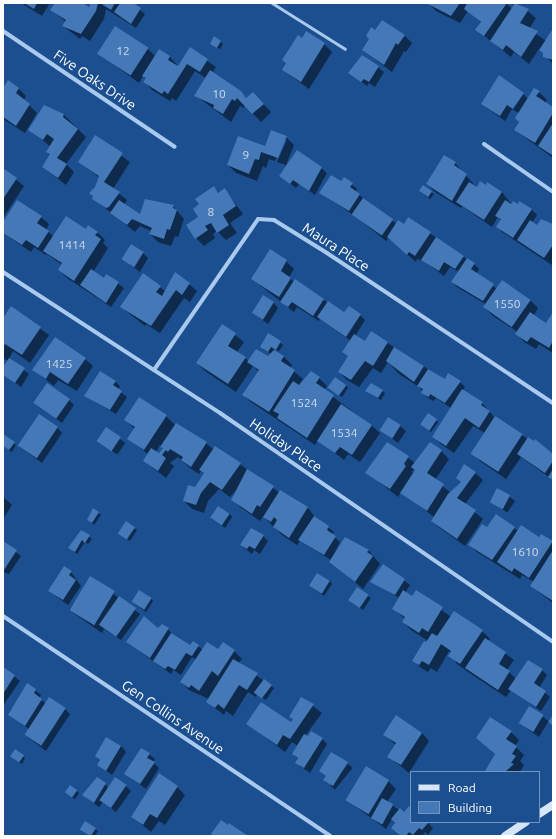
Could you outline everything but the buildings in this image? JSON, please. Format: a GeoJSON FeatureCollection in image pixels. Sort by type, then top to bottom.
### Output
{"type":"FeatureCollection","features":[{"type":"Feature","properties":{"kind":"main road"},"geometry":{"type":"LineString","coordinates":[[540,813],[553,805]]}},
{"type":"Feature","properties":{"kind":"main road"},"geometry":{"type":"LineString","coordinates":[[505,836],[524,823]]}},
{"type":"Feature","properties":{"kind":"street","name":"Five Oaks Drive"},"geometry":{"type":"LineString","coordinates":[[3,31],[176,147]]}},
{"type":"Feature","properties":{"kind":"street"},"geometry":{"type":"LineString","coordinates":[[484,144],[553,192]]}},
{"type":"Feature","properties":{"kind":"street","name":"Maura Place"},"geometry":{"type":"LineString","coordinates":[[154,370],[258,218],[274,220],[327,253],[553,403]]}},
{"type":"Feature","properties":{"kind":"street","name":"Holiday Place"},"geometry":{"type":"LineString","coordinates":[[3,272],[220,413],[553,642]]}},
{"type":"Feature","properties":{"kind":"street","name":"Gen Collins Avenue"},"geometry":{"type":"LineString","coordinates":[[3,616],[330,836]]}},
{"type":"Feature","properties":{"kind":"lane"},"geometry":{"type":"LineString","coordinates":[[272,3],[345,49]]}}]}
